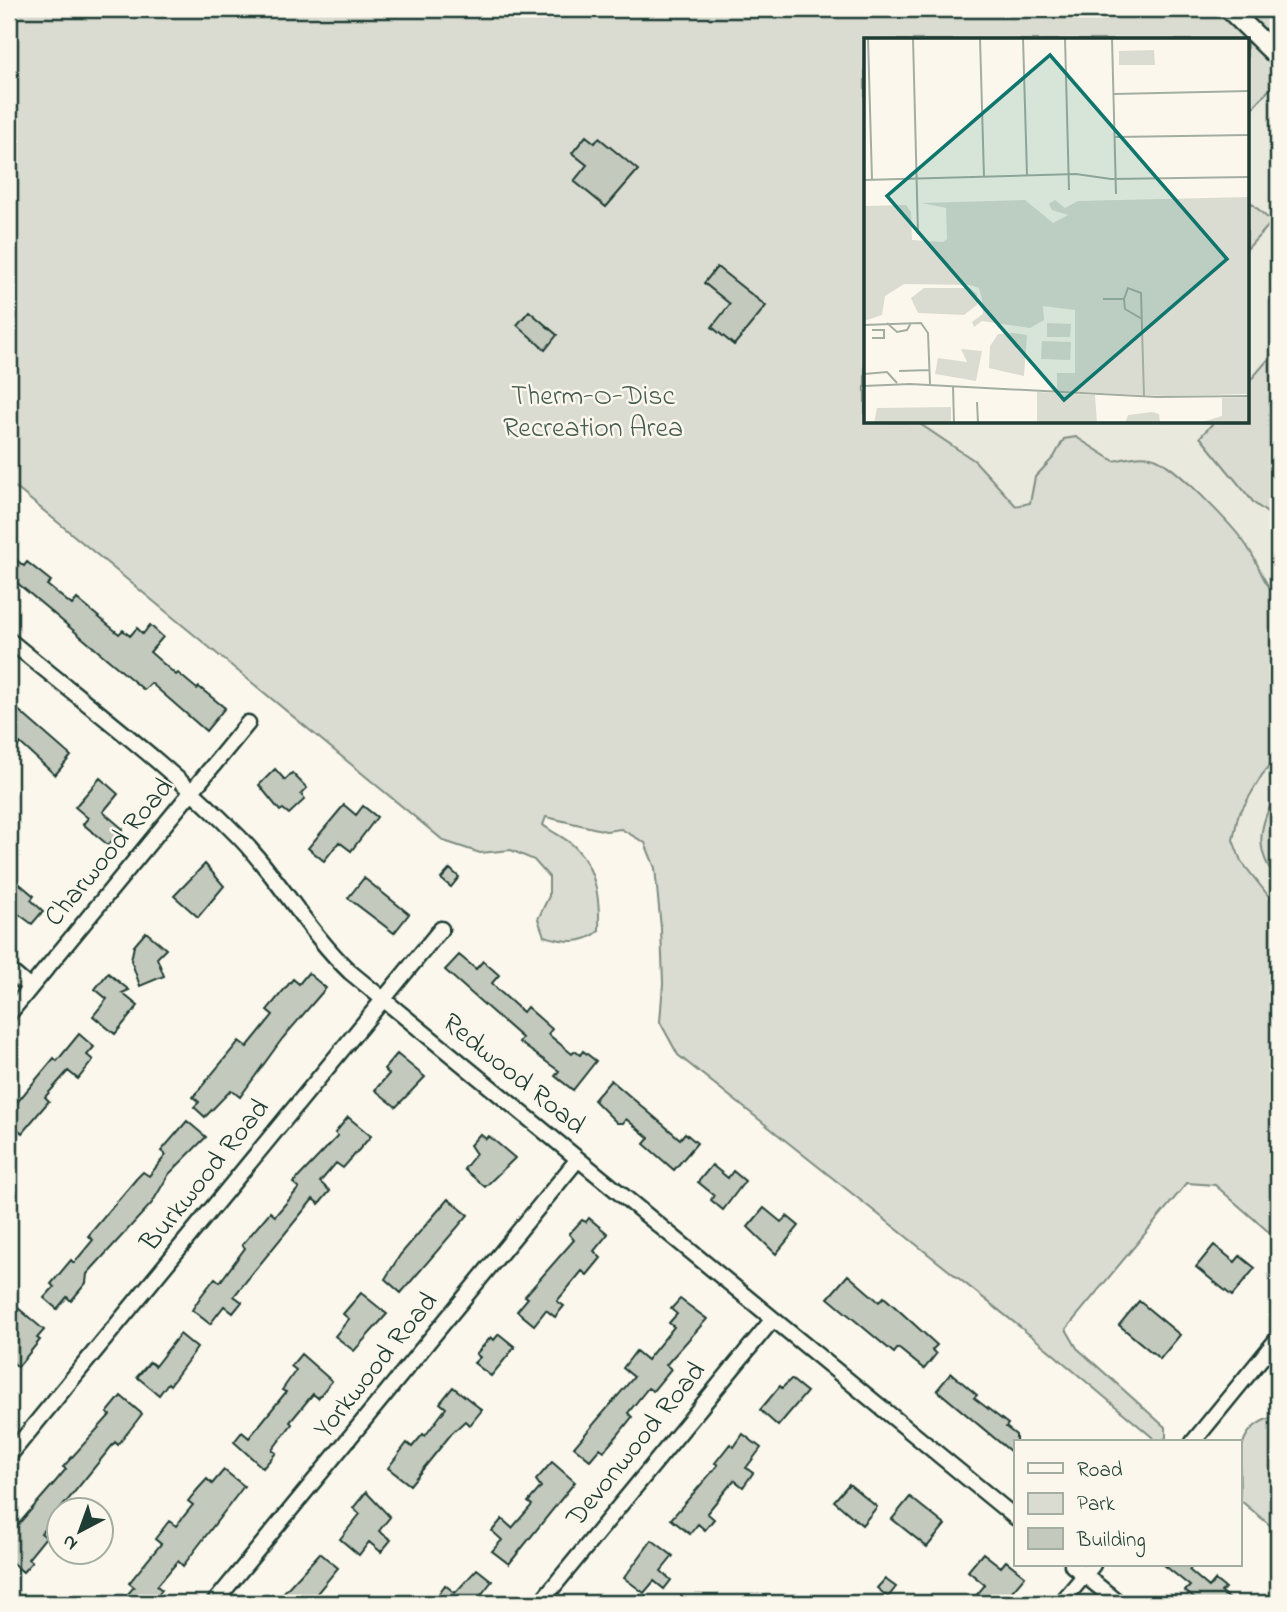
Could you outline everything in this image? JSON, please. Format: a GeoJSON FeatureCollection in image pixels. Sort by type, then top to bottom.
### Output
{"type":"FeatureCollection","features":[{"type":"Feature","properties":{"kind":"street"},"geometry":{"type":"LineString","coordinates":[[1229,9],[1278,57]]}},
{"type":"Feature","properties":{"kind":"street","name":"Redwood Road"},"geometry":{"type":"LineString","coordinates":[[9,640],[192,794],[260,860],[315,937],[382,999],[1014,1516]]}},
{"type":"Feature","properties":{"kind":"street","name":"Charwood Road"},"geometry":{"type":"LineString","coordinates":[[9,1014],[248,723]]}},
{"type":"Feature","properties":{"kind":"street","name":"Burkwood Road"},"geometry":{"type":"LineString","coordinates":[[9,1456],[441,929]]}},
{"type":"Feature","properties":{"kind":"street"},"geometry":{"type":"LineString","coordinates":[[9,970],[30,988]]}},
{"type":"Feature","properties":{"kind":"street","name":"Yorkwood Road"},"geometry":{"type":"LineString","coordinates":[[214,1603],[578,1159]]}},
{"type":"Feature","properties":{"kind":"street","name":"Devonwood Road"},"geometry":{"type":"LineString","coordinates":[[540,1603],[773,1319]]}},
{"type":"Feature","properties":{"kind":"street"},"geometry":{"type":"LineString","coordinates":[[1195,1440],[1278,1338]]}},
{"type":"Feature","properties":{"kind":"street"},"geometry":{"type":"LineString","coordinates":[[1061,1603],[1089,1570],[1119,1603]]}},
{"type":"Feature","properties":{"kind":"shaded area"},"geometry":{"type":"Polygon","coordinates":[[[1278,80],[1278,596],[1264,585],[1250,551],[1136,456],[1114,462],[1076,437],[1064,439],[1054,457],[1036,477],[1030,504],[1016,506],[975,461],[920,424],[1248,424],[1248,113],[1278,80]]]}},
{"type":"Feature","properties":{"kind":"shaded area"},"geometry":{"type":"Polygon","coordinates":[[[1278,756],[1278,908],[1241,861],[1233,840],[1238,816],[1262,775],[1278,756]]]}},
{"type":"Feature","properties":{"kind":"green space","name":"Therm-O-Disc Recreation Area"},"geometry":{"type":"Polygon","coordinates":[[[9,9],[1218,9],[1278,66],[1278,80],[1248,113],[1248,38],[864,38],[864,424],[920,424],[975,461],[1016,506],[1030,503],[1035,477],[1054,457],[1064,439],[1076,437],[1114,461],[1141,456],[1157,459],[1193,487],[1233,529],[1250,551],[1268,586],[1278,596],[1278,756],[1262,775],[1238,816],[1233,840],[1241,861],[1278,908],[1278,1240],[1215,1185],[1187,1183],[1066,1329],[1077,1348],[1166,1428],[1166,1438],[1156,1440],[1045,1347],[678,1055],[660,1022],[663,983],[661,928],[655,868],[645,843],[621,829],[606,831],[546,817],[543,825],[571,844],[582,856],[593,876],[598,897],[599,931],[586,939],[573,941],[544,936],[538,919],[549,896],[549,877],[534,860],[511,850],[480,853],[444,841],[9,482],[9,9]]]}},
{"type":"Feature","properties":{"kind":"green space"},"geometry":{"type":"Polygon","coordinates":[[[1240,9],[1278,9],[1278,46],[1240,9]]]}},
{"type":"Feature","properties":{"kind":"green space"},"geometry":{"type":"Polygon","coordinates":[[[1248,200],[1272,222],[1248,248],[1248,200]]]}},
{"type":"Feature","properties":{"kind":"green space"},"geometry":{"type":"Polygon","coordinates":[[[1278,348],[1278,521],[1254,503],[1200,437],[1212,424],[1248,424],[1248,383],[1278,348]]]}},
{"type":"Feature","properties":{"kind":"green space"},"geometry":{"type":"Polygon","coordinates":[[[1278,791],[1278,880],[1264,858],[1262,836],[1263,825],[1278,791]]]}},
{"type":"Feature","properties":{"kind":"green space"},"geometry":{"type":"Polygon","coordinates":[[[1278,1416],[1278,1532],[1242,1502],[1242,1448],[1253,1428],[1278,1416]]]}},
{"type":"Feature","properties":{"kind":"building"},"geometry":{"type":"Polygon","coordinates":[[[586,136],[595,143],[599,138],[638,170],[606,207],[574,181],[587,165],[572,153],[586,136]]]}},
{"type":"Feature","properties":{"kind":"building"},"geometry":{"type":"Polygon","coordinates":[[[717,267],[766,306],[734,345],[712,327],[730,304],[704,283],[717,267]]]}},
{"type":"Feature","properties":{"kind":"building"},"geometry":{"type":"Polygon","coordinates":[[[529,311],[557,335],[545,350],[517,325],[529,311]]]}},
{"type":"Feature","properties":{"kind":"building"},"geometry":{"type":"Polygon","coordinates":[[[9,554],[24,566],[27,562],[51,581],[47,585],[72,605],[77,599],[119,634],[123,630],[130,636],[137,628],[143,634],[150,625],[163,637],[150,652],[176,675],[178,673],[197,689],[199,687],[225,708],[206,731],[151,683],[144,690],[9,576],[9,554]]]}},
{"type":"Feature","properties":{"kind":"building"},"geometry":{"type":"Polygon","coordinates":[[[9,702],[71,756],[55,775],[20,743],[18,746],[9,738],[9,702]]]}},
{"type":"Feature","properties":{"kind":"building"},"geometry":{"type":"Polygon","coordinates":[[[275,769],[285,780],[292,773],[307,788],[301,794],[305,799],[289,814],[283,809],[280,811],[259,785],[275,769]]]}},
{"type":"Feature","properties":{"kind":"building"},"geometry":{"type":"Polygon","coordinates":[[[100,778],[118,794],[103,812],[123,829],[108,845],[83,824],[88,818],[75,807],[100,778]]]}},
{"type":"Feature","properties":{"kind":"building"},"geometry":{"type":"Polygon","coordinates":[[[344,805],[356,815],[363,806],[377,817],[351,851],[339,842],[324,861],[308,848],[344,805]]]}},
{"type":"Feature","properties":{"kind":"building"},"geometry":{"type":"Polygon","coordinates":[[[205,864],[224,886],[198,917],[174,896],[205,864]]]}},
{"type":"Feature","properties":{"kind":"building"},"geometry":{"type":"Polygon","coordinates":[[[450,869],[459,877],[451,887],[441,879],[450,869]]]}},
{"type":"Feature","properties":{"kind":"building"},"geometry":{"type":"Polygon","coordinates":[[[9,875],[34,896],[31,900],[43,911],[32,924],[9,907],[9,875]]]}},
{"type":"Feature","properties":{"kind":"building"},"geometry":{"type":"Polygon","coordinates":[[[364,878],[409,914],[394,933],[348,898],[364,878]]]}},
{"type":"Feature","properties":{"kind":"building"},"geometry":{"type":"Polygon","coordinates":[[[146,932],[166,949],[157,958],[164,976],[140,986],[131,960],[134,946],[146,932]]]}},
{"type":"Feature","properties":{"kind":"building"},"geometry":{"type":"Polygon","coordinates":[[[459,955],[476,969],[483,961],[499,975],[492,983],[497,989],[523,1012],[527,1007],[552,1029],[548,1034],[572,1054],[575,1051],[580,1055],[583,1051],[596,1061],[573,1090],[555,1076],[559,1071],[519,1042],[522,1038],[445,970],[459,955]]]}},
{"type":"Feature","properties":{"kind":"building"},"geometry":{"type":"Polygon","coordinates":[[[108,973],[129,990],[122,993],[138,1006],[115,1034],[93,1016],[107,999],[95,989],[108,973]]]}},
{"type":"Feature","properties":{"kind":"building"},"geometry":{"type":"Polygon","coordinates":[[[308,973],[326,988],[282,1039],[240,1097],[231,1090],[205,1117],[194,1107],[199,1102],[193,1097],[239,1041],[247,1047],[273,1015],[267,1010],[293,979],[299,984],[308,973]]]}},
{"type":"Feature","properties":{"kind":"building"},"geometry":{"type":"Polygon","coordinates":[[[79,1034],[94,1047],[87,1055],[93,1060],[78,1079],[68,1071],[45,1097],[49,1101],[22,1133],[9,1121],[9,1102],[14,1106],[54,1058],[57,1061],[79,1034]]]}},
{"type":"Feature","properties":{"kind":"building"},"geometry":{"type":"Polygon","coordinates":[[[397,1054],[425,1077],[396,1107],[375,1090],[389,1074],[384,1069],[397,1054]]]}},
{"type":"Feature","properties":{"kind":"building"},"geometry":{"type":"Polygon","coordinates":[[[611,1080],[680,1139],[685,1133],[697,1143],[674,1170],[644,1144],[649,1138],[626,1119],[623,1123],[617,1123],[594,1100],[611,1080]]]}},
{"type":"Feature","properties":{"kind":"building"},"geometry":{"type":"Polygon","coordinates":[[[348,1117],[371,1136],[343,1168],[336,1163],[320,1182],[330,1191],[319,1204],[313,1199],[234,1296],[242,1302],[233,1313],[224,1306],[210,1324],[192,1310],[201,1296],[215,1278],[220,1282],[245,1248],[242,1245],[270,1212],[275,1216],[299,1188],[293,1183],[338,1136],[335,1133],[348,1117]]]}},
{"type":"Feature","properties":{"kind":"building"},"geometry":{"type":"Polygon","coordinates":[[[187,1121],[206,1137],[169,1174],[152,1203],[87,1274],[86,1283],[71,1301],[67,1297],[57,1309],[44,1298],[54,1287],[51,1284],[71,1260],[74,1263],[93,1240],[88,1236],[137,1178],[143,1172],[149,1176],[166,1155],[161,1151],[187,1121]]]}},
{"type":"Feature","properties":{"kind":"building"},"geometry":{"type":"Polygon","coordinates":[[[480,1134],[486,1139],[489,1136],[515,1158],[485,1187],[464,1169],[476,1154],[470,1145],[480,1134]]]}},
{"type":"Feature","properties":{"kind":"building"},"geometry":{"type":"Polygon","coordinates":[[[712,1165],[728,1178],[733,1171],[745,1181],[723,1210],[711,1200],[714,1195],[698,1182],[712,1165]]]}},
{"type":"Feature","properties":{"kind":"building"},"geometry":{"type":"Polygon","coordinates":[[[448,1199],[468,1215],[401,1293],[385,1279],[400,1255],[448,1199]]]}},
{"type":"Feature","properties":{"kind":"building"},"geometry":{"type":"Polygon","coordinates":[[[764,1208],[781,1222],[787,1216],[799,1226],[776,1254],[748,1227],[764,1208]]]}},
{"type":"Feature","properties":{"kind":"building"},"geometry":{"type":"Polygon","coordinates":[[[589,1218],[608,1234],[594,1251],[601,1258],[587,1275],[582,1271],[557,1301],[564,1306],[555,1317],[546,1310],[534,1325],[517,1311],[528,1298],[525,1296],[574,1240],[569,1234],[582,1220],[586,1222],[589,1218]]]}},
{"type":"Feature","properties":{"kind":"building"},"geometry":{"type":"Polygon","coordinates":[[[1214,1245],[1235,1262],[1240,1256],[1255,1268],[1232,1296],[1196,1267],[1214,1245]]]}},
{"type":"Feature","properties":{"kind":"building"},"geometry":{"type":"Polygon","coordinates":[[[848,1275],[879,1302],[884,1297],[937,1345],[932,1350],[936,1354],[924,1369],[898,1348],[894,1353],[828,1298],[848,1275]]]}},
{"type":"Feature","properties":{"kind":"building"},"geometry":{"type":"Polygon","coordinates":[[[361,1293],[387,1314],[354,1351],[335,1336],[349,1319],[343,1314],[361,1293]]]}},
{"type":"Feature","properties":{"kind":"building"},"geometry":{"type":"Polygon","coordinates":[[[680,1299],[707,1319],[666,1365],[671,1369],[653,1391],[648,1388],[628,1413],[632,1417],[617,1436],[604,1451],[600,1448],[590,1460],[574,1447],[634,1377],[623,1368],[636,1351],[647,1360],[674,1327],[669,1323],[677,1314],[671,1309],[680,1299]]]}},
{"type":"Feature","properties":{"kind":"building"},"geometry":{"type":"Polygon","coordinates":[[[1139,1301],[1180,1335],[1160,1359],[1119,1325],[1139,1301]]]}},
{"type":"Feature","properties":{"kind":"building"},"geometry":{"type":"Polygon","coordinates":[[[18,1308],[44,1330],[37,1338],[40,1340],[18,1367],[9,1359],[9,1319],[18,1308]]]}},
{"type":"Feature","properties":{"kind":"building"},"geometry":{"type":"Polygon","coordinates":[[[180,1334],[197,1348],[170,1385],[168,1383],[159,1395],[137,1377],[150,1362],[155,1366],[180,1334]]]}},
{"type":"Feature","properties":{"kind":"building"},"geometry":{"type":"Polygon","coordinates":[[[499,1334],[515,1347],[491,1376],[474,1363],[480,1357],[476,1354],[491,1337],[494,1340],[499,1334]]]}},
{"type":"Feature","properties":{"kind":"building"},"geometry":{"type":"Polygon","coordinates":[[[301,1354],[332,1381],[318,1398],[313,1394],[290,1422],[292,1424],[272,1450],[276,1453],[263,1468],[234,1442],[242,1432],[249,1438],[286,1392],[282,1390],[296,1370],[291,1366],[301,1354]]]}},
{"type":"Feature","properties":{"kind":"building"},"geometry":{"type":"Polygon","coordinates":[[[951,1373],[977,1395],[974,1398],[1008,1424],[1006,1427],[1016,1435],[1014,1454],[937,1390],[951,1373]]]}},
{"type":"Feature","properties":{"kind":"building"},"geometry":{"type":"Polygon","coordinates":[[[791,1379],[807,1392],[778,1426],[760,1410],[780,1386],[782,1388],[791,1379]]]}},
{"type":"Feature","properties":{"kind":"building"},"geometry":{"type":"Polygon","coordinates":[[[453,1387],[482,1410],[470,1425],[465,1421],[452,1433],[410,1485],[388,1468],[407,1443],[412,1447],[423,1434],[425,1436],[446,1408],[440,1403],[453,1387]]]}},
{"type":"Feature","properties":{"kind":"building"},"geometry":{"type":"Polygon","coordinates":[[[121,1396],[142,1414],[118,1445],[115,1442],[71,1496],[46,1496],[46,1527],[41,1533],[46,1537],[28,1559],[32,1562],[23,1572],[9,1560],[9,1535],[66,1469],[63,1467],[110,1415],[107,1413],[121,1396]]]}},
{"type":"Feature","properties":{"kind":"building"},"geometry":{"type":"Polygon","coordinates":[[[743,1434],[761,1448],[746,1468],[753,1473],[743,1487],[734,1480],[707,1513],[714,1519],[705,1530],[698,1524],[690,1534],[671,1519],[718,1465],[715,1463],[730,1444],[734,1447],[743,1434]]]}},
{"type":"Feature","properties":{"kind":"building"},"geometry":{"type":"Polygon","coordinates":[[[552,1462],[575,1482],[509,1564],[492,1551],[502,1540],[492,1531],[502,1519],[512,1528],[532,1505],[528,1502],[541,1487],[536,1480],[552,1462]]]}},
{"type":"Feature","properties":{"kind":"building"},"geometry":{"type":"Polygon","coordinates":[[[224,1470],[244,1486],[183,1566],[178,1561],[157,1586],[162,1590],[151,1603],[120,1603],[134,1587],[129,1583],[161,1544],[155,1539],[169,1521],[176,1526],[193,1505],[188,1501],[197,1490],[207,1479],[212,1484],[224,1470]]]}},
{"type":"Feature","properties":{"kind":"building"},"geometry":{"type":"Polygon","coordinates":[[[849,1484],[877,1507],[862,1525],[834,1501],[849,1484]]]}},
{"type":"Feature","properties":{"kind":"building"},"geometry":{"type":"Polygon","coordinates":[[[366,1492],[390,1517],[379,1531],[391,1540],[381,1552],[369,1542],[359,1555],[340,1539],[360,1514],[353,1508],[366,1492]]]}},
{"type":"Feature","properties":{"kind":"building"},"geometry":{"type":"Polygon","coordinates":[[[910,1497],[945,1525],[927,1547],[892,1519],[910,1497]]]}},
{"type":"Feature","properties":{"kind":"building"},"geometry":{"type":"Polygon","coordinates":[[[652,1540],[673,1556],[661,1571],[671,1580],[664,1589],[654,1581],[644,1593],[624,1578],[652,1540]]]}},
{"type":"Feature","properties":{"kind":"building"},"geometry":{"type":"Polygon","coordinates":[[[320,1553],[338,1568],[309,1603],[274,1603],[320,1553]]]}},
{"type":"Feature","properties":{"kind":"building"},"geometry":{"type":"Polygon","coordinates":[[[983,1553],[1001,1567],[1006,1561],[1025,1576],[1002,1603],[970,1603],[985,1585],[968,1571],[983,1553]]]}},
{"type":"Feature","properties":{"kind":"building"},"geometry":{"type":"Polygon","coordinates":[[[1165,1566],[1193,1566],[1189,1570],[1209,1587],[1215,1580],[1225,1588],[1221,1592],[1235,1603],[1200,1603],[1185,1591],[1190,1586],[1165,1566]]]}},
{"type":"Feature","properties":{"kind":"building"},"geometry":{"type":"Polygon","coordinates":[[[477,1569],[492,1581],[481,1595],[492,1603],[445,1603],[437,1596],[445,1585],[455,1593],[477,1569]]]}},
{"type":"Feature","properties":{"kind":"building"},"geometry":{"type":"Polygon","coordinates":[[[885,1579],[896,1587],[888,1597],[877,1588],[885,1579]]]}}]}
